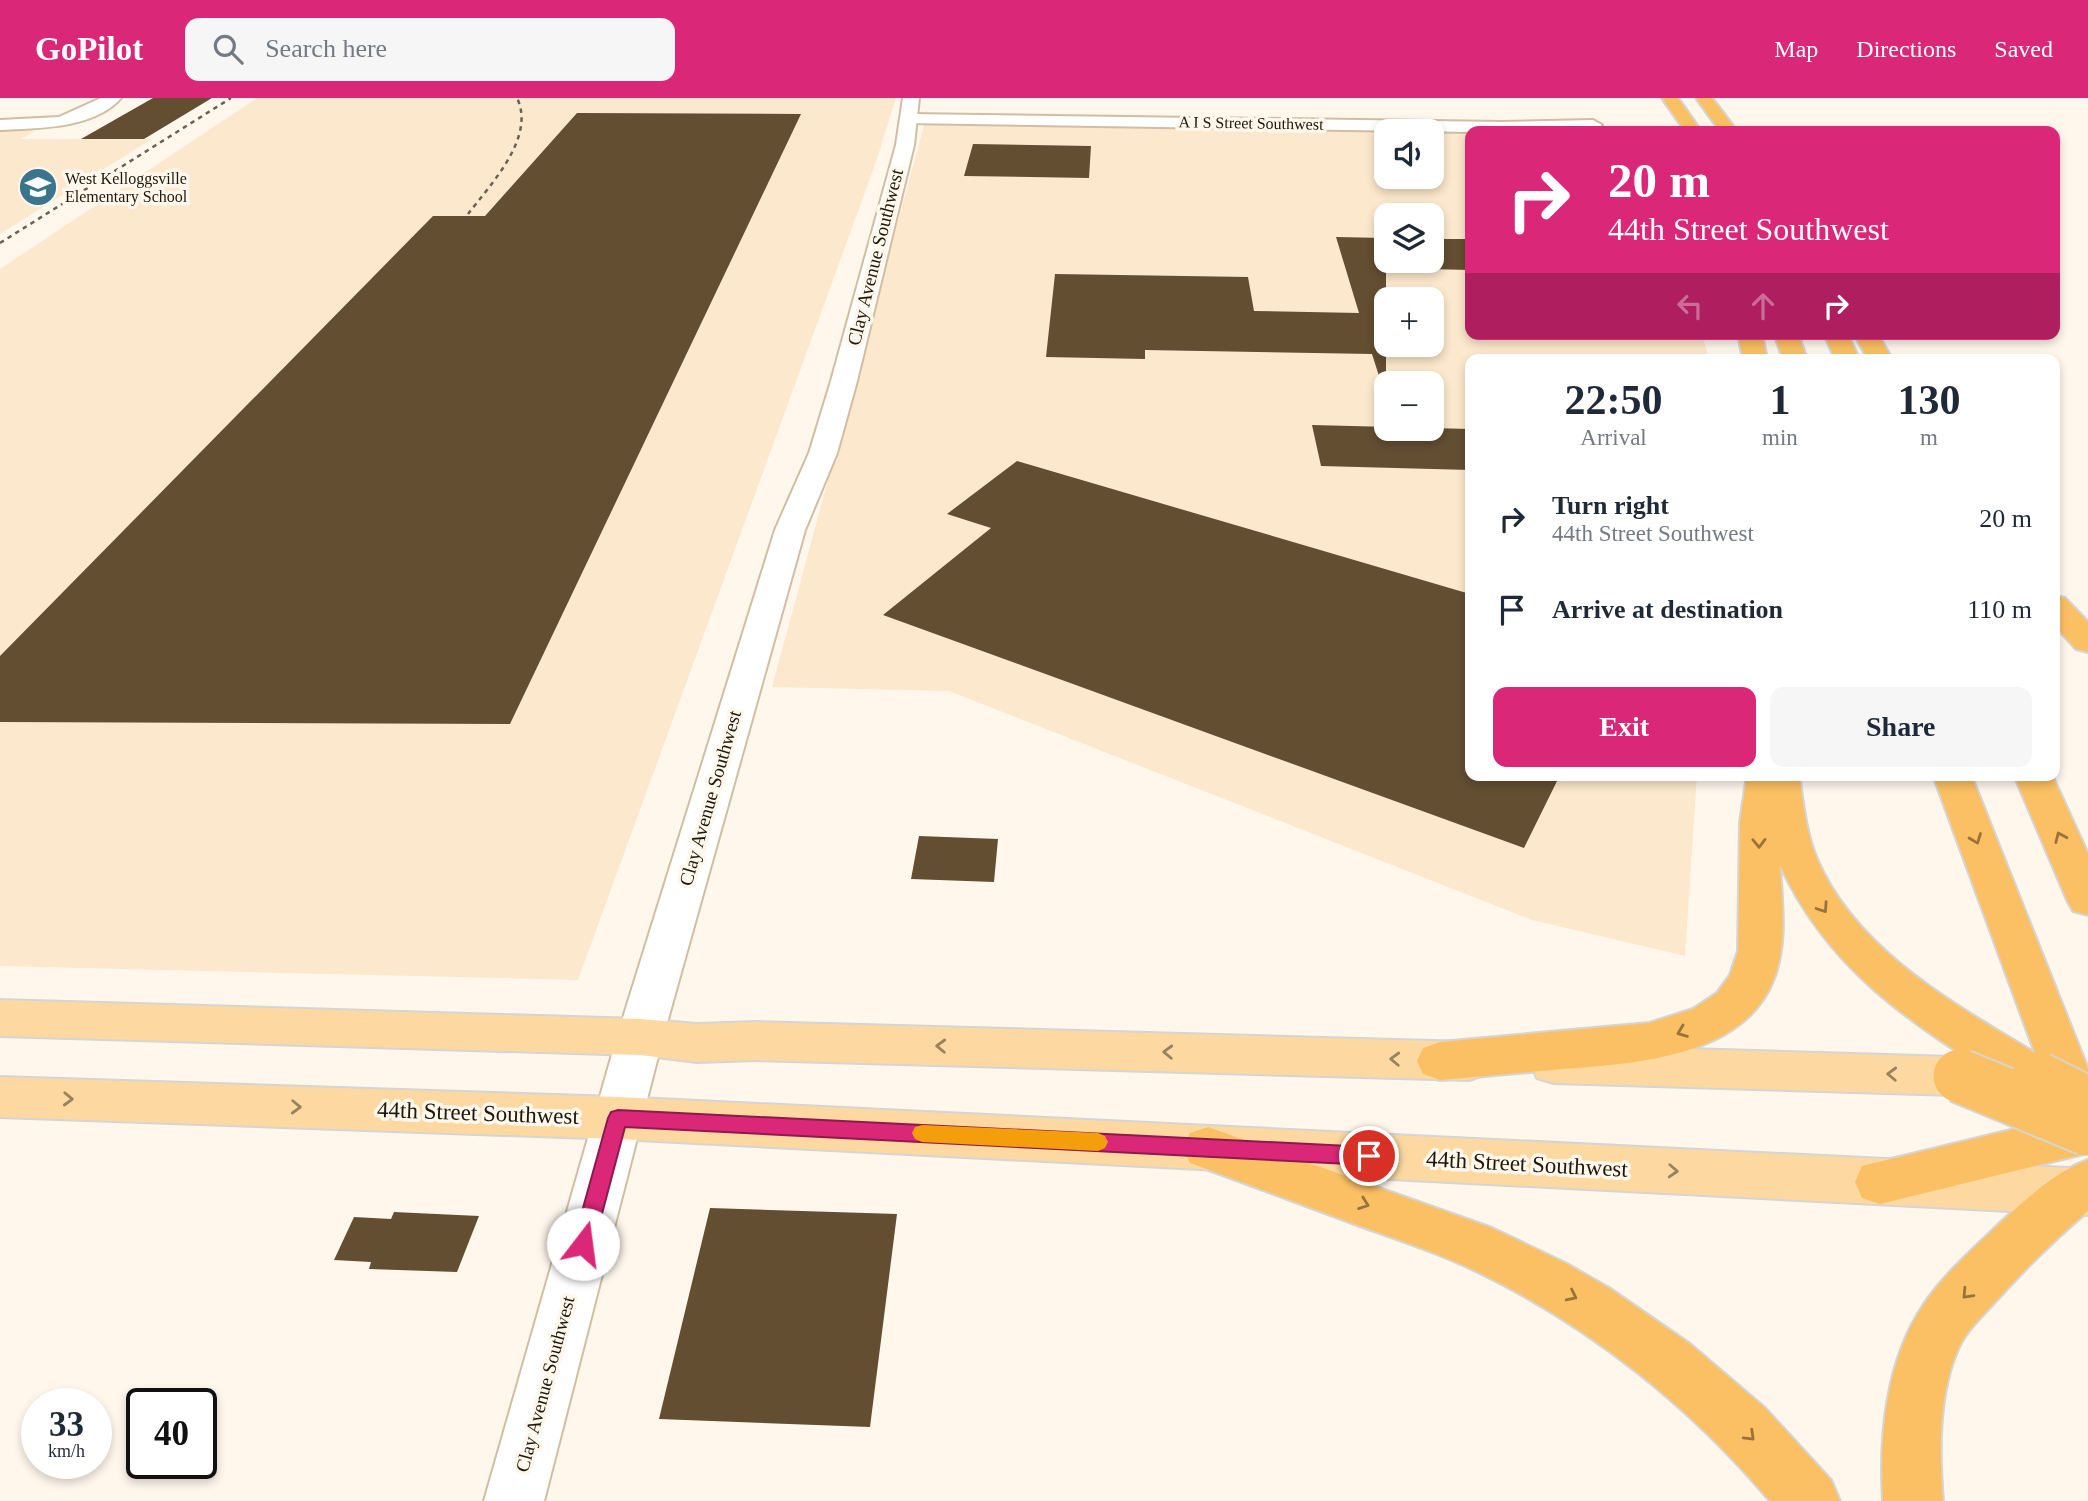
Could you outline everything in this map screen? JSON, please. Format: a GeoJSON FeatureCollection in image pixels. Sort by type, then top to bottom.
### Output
{"type":"FeatureCollection","features":[{"type":"Feature","properties":{"kind":"highway"},"geometry":{"type":"LineString","coordinates":[[1670,98],[1690,126]]}},
{"type":"Feature","properties":{"kind":"highway"},"geometry":{"type":"LineString","coordinates":[[1704,98],[1726,126]]}},
{"type":"Feature","properties":{"kind":"highway"},"geometry":{"type":"LineString","coordinates":[[2060,612],[2088,642]]}},
{"type":"Feature","properties":{"kind":"highway"},"geometry":{"type":"LineString","coordinates":[[1440,1060],[1637,1045],[1677,1035],[1706,1023],[1738,1000],[1748,985],[1760,953],[1759,827],[1765,781]]}},
{"type":"Feature","properties":{"kind":"highway"},"geometry":{"type":"LineString","coordinates":[[1781,781],[1797,861],[1823,909],[1845,936],[1872,963],[1941,1016],[2038,1079],[2088,1104]]}},
{"type":"Feature","properties":{"kind":"highway"},"geometry":{"type":"LineString","coordinates":[[1954,781],[2088,1131]]}},
{"type":"Feature","properties":{"kind":"highway"},"geometry":{"type":"LineString","coordinates":[[2035,781],[2088,900]]}},
{"type":"Feature","properties":{"kind":"highway"},"geometry":{"type":"LineString","coordinates":[[1960,1076],[2088,1131]]}},
{"type":"Feature","properties":{"kind":"highway"},"geometry":{"type":"LineString","coordinates":[[1880,1182],[1991,1171],[2088,1131]]}},
{"type":"Feature","properties":{"kind":"highway"},"geometry":{"type":"LineString","coordinates":[[1208,1148],[1454,1237],[1506,1260],[1583,1301],[1645,1344],[1698,1388],[1753,1438],[1810,1501]]}},
{"type":"Feature","properties":{"kind":"highway"},"geometry":{"type":"LineString","coordinates":[[1913,1501],[1912,1439],[1925,1369],[1937,1332],[1954,1307],[2014,1244],[2083,1189]]}},
{"type":"Feature","properties":{"kind":"main road"},"geometry":{"type":"LineString","coordinates":[[0,1018],[640,1037],[697,1043],[757,1041],[2038,1079]]}},
{"type":"Feature","properties":{"kind":"main road","name":"44th Street Southwest"},"geometry":{"type":"LineString","coordinates":[[0,1097],[618,1118],[1880,1182]]}},
{"type":"Feature","properties":{"kind":"main road"},"geometry":{"type":"LineString","coordinates":[[1991,1171],[2083,1189]]}},
{"type":"Feature","properties":{"kind":"street"},"geometry":{"type":"LineString","coordinates":[[0,124],[41,124],[78,117],[113,98]]}},
{"type":"Feature","properties":{"kind":"street","name":"A I S Street Southwest"},"geometry":{"type":"LineString","coordinates":[[910,108],[1471,126]]}},
{"type":"Feature","properties":{"kind":"street","name":"Clay Avenue Southwest"},"geometry":{"type":"LineString","coordinates":[[514,1501],[640,1037],[790,530],[823,453],[910,108]]}},
{"type":"Feature","properties":{"kind":"street","name":"A I S Street Southwest"},"geometry":{"type":"LineString","coordinates":[[1548,126],[1593,125]]}},
{"type":"Feature","properties":{"kind":"shaded area"},"geometry":{"type":"Polygon","coordinates":[[[257,98],[896,98],[876,162],[578,980],[0,966],[0,269],[257,98]]]}},
{"type":"Feature","properties":{"kind":"shaded area"},"geometry":{"type":"Polygon","coordinates":[[[954,122],[1374,130],[1374,189],[1444,189],[1444,131],[1465,132],[1465,340],[1704,340],[1708,354],[1465,354],[1465,781],[1697,781],[1685,956],[1532,920],[949,691],[772,687],[924,125],[954,122]]]}},
{"type":"Feature","properties":{"kind":"shaded area","name":"West Kelloggsville Elementary School"},"geometry":{"type":"Polygon","coordinates":[[[0,131],[35,131],[21,139],[152,139],[0,234],[0,131]]]}},
{"type":"Feature","properties":{"kind":"building"},"geometry":{"type":"Polygon","coordinates":[[[153,98],[212,98],[144,139],[81,139],[153,98]]]}},
{"type":"Feature","properties":{"kind":"building"},"geometry":{"type":"Polygon","coordinates":[[[577,113],[801,114],[510,724],[0,722],[0,656],[433,216],[485,216],[577,113]]]}},
{"type":"Feature","properties":{"kind":"building"},"geometry":{"type":"Polygon","coordinates":[[[973,144],[1091,146],[1089,178],[964,176],[973,144]]]}},
{"type":"Feature","properties":{"kind":"building"},"geometry":{"type":"Polygon","coordinates":[[[1336,237],[1374,238],[1374,273],[1386,273],[1386,287],[1374,287],[1374,357],[1386,357],[1386,371],[1377,371],[1372,354],[1145,350],[1145,359],[1046,357],[1055,274],[1248,277],[1254,311],[1359,313],[1336,237]]]}},
{"type":"Feature","properties":{"kind":"building"},"geometry":{"type":"Polygon","coordinates":[[[1444,239],[1465,239],[1465,270],[1444,269],[1444,239]]]}},
{"type":"Feature","properties":{"kind":"building"},"geometry":{"type":"Polygon","coordinates":[[[1312,425],[1374,427],[1374,441],[1444,441],[1444,428],[1465,429],[1465,470],[1321,466],[1312,425]]]}},
{"type":"Feature","properties":{"kind":"building"},"geometry":{"type":"Polygon","coordinates":[[[1017,461],[1465,593],[1465,781],[1557,781],[1524,848],[883,615],[991,528],[947,514],[1017,461]]]}},
{"type":"Feature","properties":{"kind":"building"},"geometry":{"type":"Polygon","coordinates":[[[919,836],[998,839],[994,882],[911,879],[919,836]]]}},
{"type":"Feature","properties":{"kind":"building"},"geometry":{"type":"Polygon","coordinates":[[[710,1208],[897,1214],[870,1427],[659,1419],[710,1208]]]}},
{"type":"Feature","properties":{"kind":"building"},"geometry":{"type":"Polygon","coordinates":[[[394,1212],[479,1216],[457,1272],[369,1269],[371,1262],[334,1260],[354,1217],[391,1219],[394,1212]]]}},
{"type":"Feature","properties":{"kind":"railway"},"geometry":{"type":"LineString","coordinates":[[0,243],[231,98]]}},
{"type":"Feature","properties":{"kind":"railway"},"geometry":{"type":"LineString","coordinates":[[468,214],[499,174],[516,144],[521,128],[517,98]]}},
{"type":"Feature","properties":{"kind":"slow traffic"},"geometry":{"type":"LineString","coordinates":[[922,1133],[1098,1142]]}},
{"type":"Feature","properties":{"kind":"place","name":"West Kelloggsville Elementary School"},"geometry":{"type":"Point","coordinates":[38,187]}},
{"type":"Feature","properties":{"kind":"route"},"geometry":{"type":"LineString","coordinates":[[583,1244],[618,1118],[1369,1156]]}}]}
